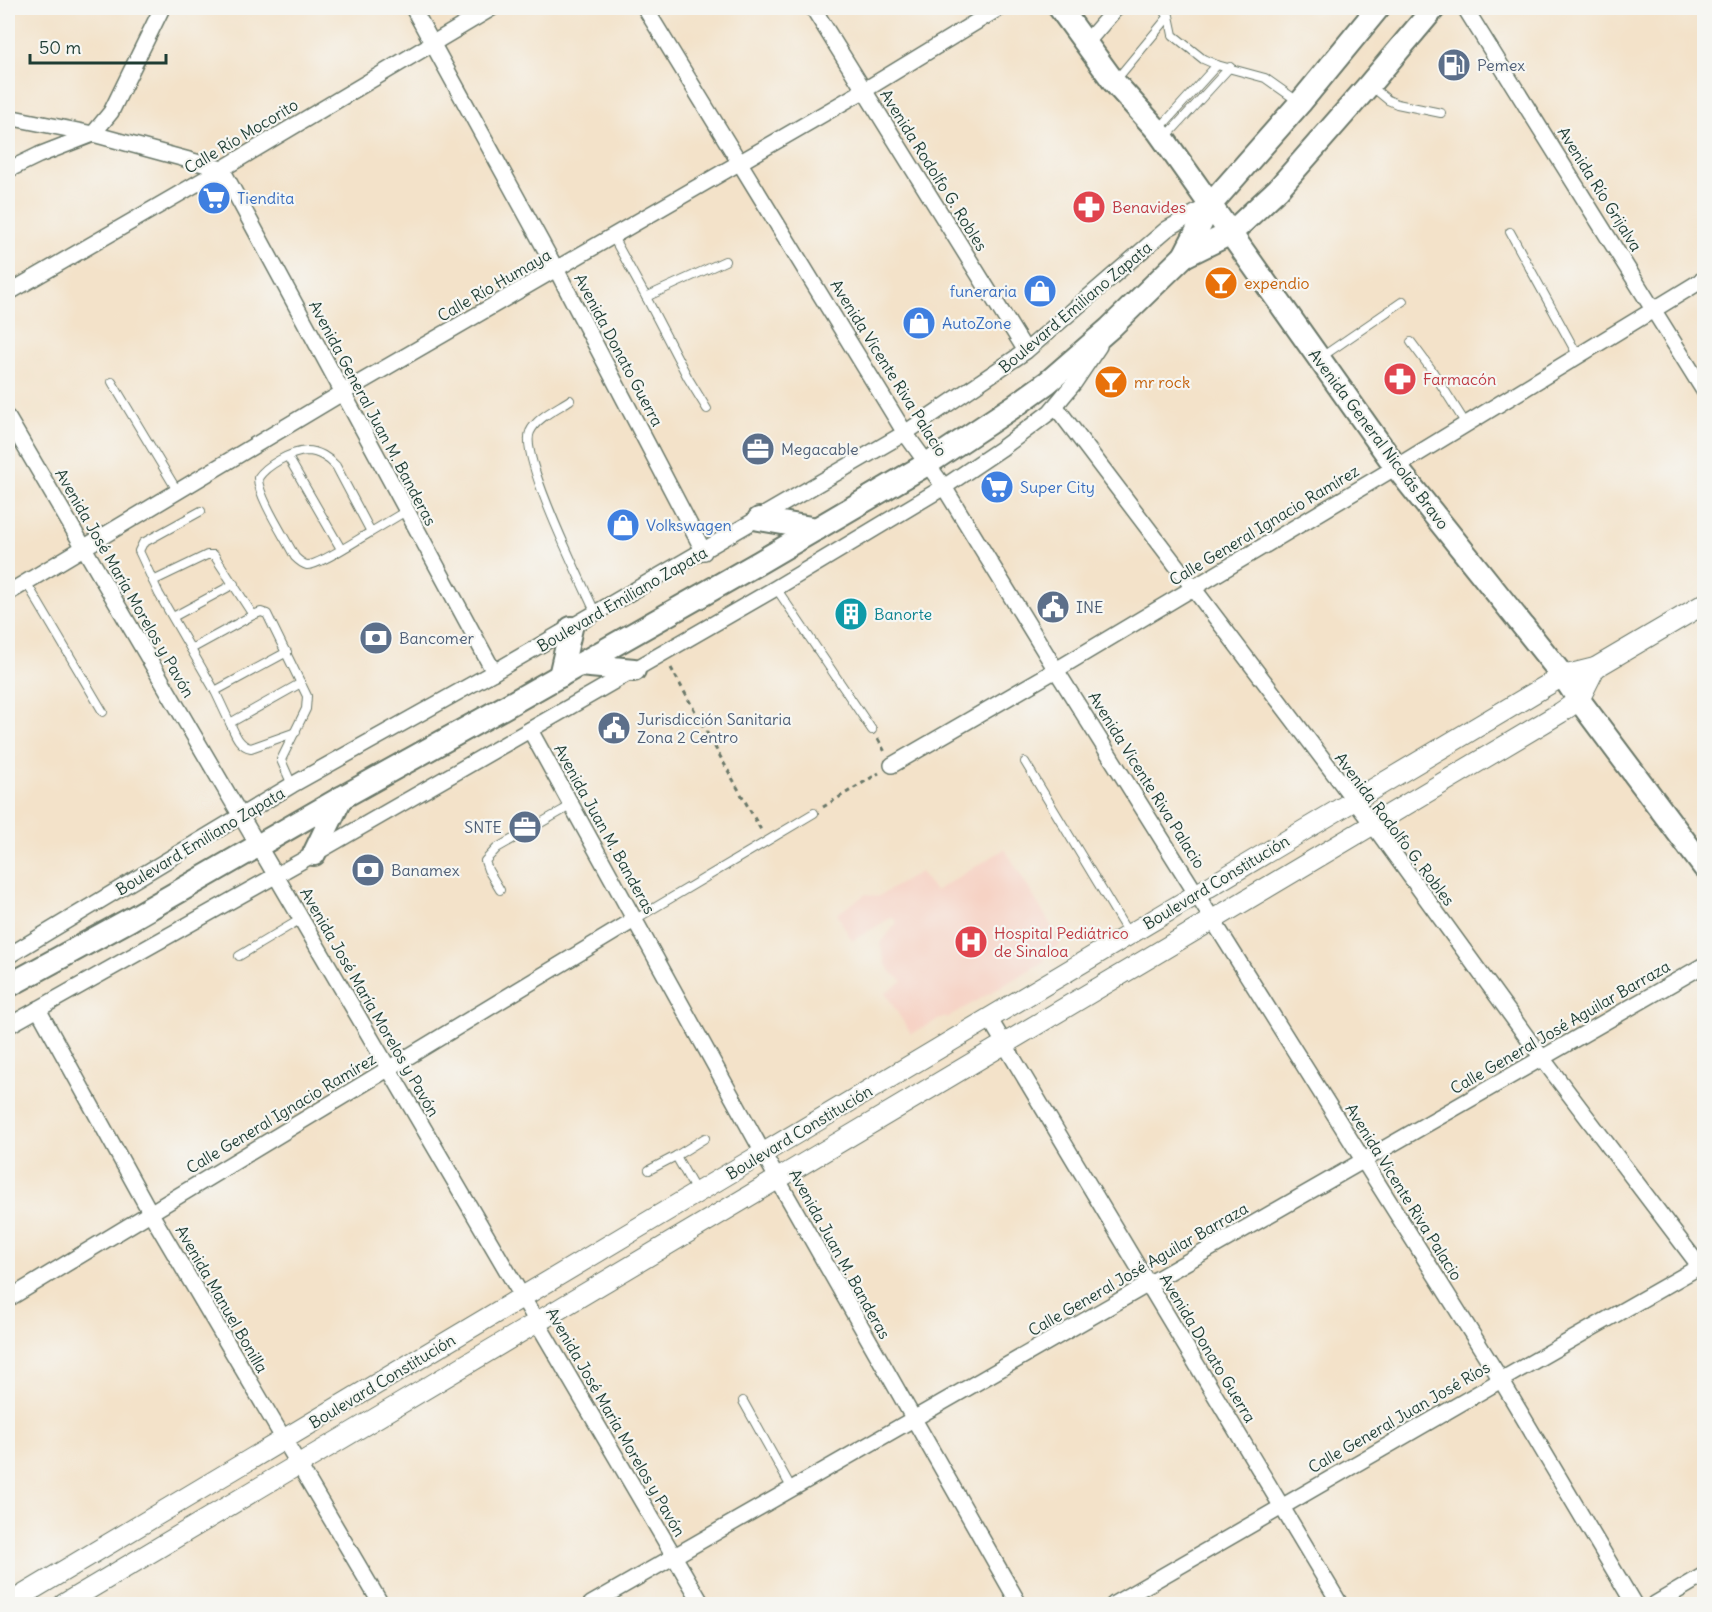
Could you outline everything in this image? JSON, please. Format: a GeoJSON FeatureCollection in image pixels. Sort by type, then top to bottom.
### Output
{"type":"FeatureCollection","features":[{"type":"Feature","properties":{"kind":"main road","name":"Avenida General Nicolás Bravo"},"geometry":{"type":"LineString","coordinates":[[1060,8],[1114,82],[1161,135],[1396,467],[1563,676],[1704,867]]}},
{"type":"Feature","properties":{"kind":"main road","name":"Boulevard Emiliano Zapata"},"geometry":{"type":"LineString","coordinates":[[1184,256],[1211,204],[1300,103],[1378,8]]}},
{"type":"Feature","properties":{"kind":"main road","name":"Boulevard Emiliano Zapata"},"geometry":{"type":"LineString","coordinates":[[8,986],[570,671],[817,529],[927,464],[1024,399],[1110,328],[1184,256],[1231,233],[1278,189],[1434,8]]}},
{"type":"Feature","properties":{"kind":"main road"},"geometry":{"type":"LineString","coordinates":[[759,519],[817,529]]}},
{"type":"Feature","properties":{"kind":"main road"},"geometry":{"type":"LineString","coordinates":[[571,628],[570,671],[634,670]]}},
{"type":"Feature","properties":{"kind":"main road"},"geometry":{"type":"LineString","coordinates":[[314,854],[341,798]]}},
{"type":"Feature","properties":{"kind":"street"},"geometry":{"type":"LineString","coordinates":[[8,170],[93,134],[111,112],[162,8]]}},
{"type":"Feature","properties":{"kind":"street","name":"Avenida Donato Guerra"},"geometry":{"type":"LineString","coordinates":[[413,8],[556,269],[704,552]]}},
{"type":"Feature","properties":{"kind":"street","name":"Calle Río Mocorito"},"geometry":{"type":"LineString","coordinates":[[8,293],[492,8]]}},
{"type":"Feature","properties":{"kind":"street","name":"Avenida Vicente Riva Palacio"},"geometry":{"type":"LineString","coordinates":[[645,8],[905,433],[944,487],[1056,670],[1198,893],[1213,921],[1501,1380],[1634,1605]]}},
{"type":"Feature","properties":{"kind":"street","name":"Avenida Rodolfo G. Robles"},"geometry":{"type":"LineString","coordinates":[[813,8],[1026,351]]}},
{"type":"Feature","properties":{"kind":"street","name":"Calle Río Humaya"},"geometry":{"type":"LineString","coordinates":[[8,593],[342,393],[863,91],[999,8]]}},
{"type":"Feature","properties":{"kind":"street"},"geometry":{"type":"LineString","coordinates":[[1086,43],[1116,8]]}},
{"type":"Feature","properties":{"kind":"street","name":"Avenida Río Grijalva"},"geometry":{"type":"LineString","coordinates":[[1465,8],[1704,391]]}},
{"type":"Feature","properties":{"kind":"street"},"geometry":{"type":"LineString","coordinates":[[8,117],[93,134],[222,169]]}},
{"type":"Feature","properties":{"kind":"street","name":"Avenida General Juan M. Banderas"},"geometry":{"type":"LineString","coordinates":[[222,169],[494,672]]}},
{"type":"Feature","properties":{"kind":"street","name":"Boulevard Emiliano Zapata"},"geometry":{"type":"LineString","coordinates":[[8,956],[292,785],[704,552],[905,433],[1026,351],[1167,229],[1211,204]]}},
{"type":"Feature","properties":{"kind":"street","name":"Calle General Ignacio Ramírez"},"geometry":{"type":"LineString","coordinates":[[892,765],[1396,467],[1704,279]]}},
{"type":"Feature","properties":{"kind":"street","name":"Boulevard Emiliano Zapata"},"geometry":{"type":"LineString","coordinates":[[8,1026],[530,730],[776,588],[944,487],[1002,448],[1056,407],[1110,328]]}},
{"type":"Feature","properties":{"kind":"street","name":"Avenida Rodolfo G. Robles"},"geometry":{"type":"LineString","coordinates":[[1056,407],[1372,825],[1542,1058],[1703,1268]]}},
{"type":"Feature","properties":{"kind":"street","name":"Avenida José María Morelos y Pavón"},"geometry":{"type":"LineString","coordinates":[[8,418],[702,1605]]}},
{"type":"Feature","properties":{"kind":"street","name":"Boulevard Constitución"},"geometry":{"type":"LineString","coordinates":[[8,1604],[1563,676],[1595,668],[1704,604]]}},
{"type":"Feature","properties":{"kind":"street","name":"Boulevard Constitución"},"geometry":{"type":"LineString","coordinates":[[64,1605],[1560,713],[1579,700],[1595,668]]}},
{"type":"Feature","properties":{"kind":"street","name":"Avenida Juan M. Banderas"},"geometry":{"type":"LineString","coordinates":[[530,730],[778,1180],[1019,1605]]}},
{"type":"Feature","properties":{"kind":"street","name":"Calle General Ignacio Ramírez"},"geometry":{"type":"LineString","coordinates":[[8,1299],[634,920]]}},
{"type":"Feature","properties":{"kind":"street","name":"Calle General José Aguilar Barraza"},"geometry":{"type":"LineString","coordinates":[[591,1605],[1704,965]]}},
{"type":"Feature","properties":{"kind":"street","name":"Avenida Manuel Bonilla"},"geometry":{"type":"LineString","coordinates":[[38,1009],[150,1212],[381,1605]]}},
{"type":"Feature","properties":{"kind":"street","name":"Avenida Donato Guerra"},"geometry":{"type":"LineString","coordinates":[[989,1018],[1340,1605]]}},
{"type":"Feature","properties":{"kind":"street","name":"Calle General Juan José Ríos"},"geometry":{"type":"LineString","coordinates":[[1114,1605],[1501,1380],[1703,1268]]}},
{"type":"Feature","properties":{"kind":"street"},"geometry":{"type":"LineString","coordinates":[[1655,1605],[1704,1575]]}},
{"type":"Feature","properties":{"kind":"lane"},"geometry":{"type":"LineString","coordinates":[[1161,8],[1169,16],[1173,35],[1203,59],[1272,81],[1300,103]]}},
{"type":"Feature","properties":{"kind":"lane"},"geometry":{"type":"LineString","coordinates":[[1114,82],[1169,16]]}},
{"type":"Feature","properties":{"kind":"lane"},"geometry":{"type":"LineString","coordinates":[[1161,135],[1217,65]]}},
{"type":"Feature","properties":{"kind":"lane"},"geometry":{"type":"LineString","coordinates":[[1161,135],[1230,67]]}},
{"type":"Feature","properties":{"kind":"lane"},"geometry":{"type":"LineString","coordinates":[[1370,85],[1388,100],[1441,113]]}},
{"type":"Feature","properties":{"kind":"lane"},"geometry":{"type":"LineString","coordinates":[[1510,232],[1579,357]]}},
{"type":"Feature","properties":{"kind":"lane"},"geometry":{"type":"LineString","coordinates":[[613,237],[688,378],[707,409]]}},
{"type":"Feature","properties":{"kind":"lane"},"geometry":{"type":"LineString","coordinates":[[646,297],[725,261]]}},
{"type":"Feature","properties":{"kind":"lane"},"geometry":{"type":"LineString","coordinates":[[1318,359],[1403,301]]}},
{"type":"Feature","properties":{"kind":"lane"},"geometry":{"type":"LineString","coordinates":[[1411,342],[1466,424]]}},
{"type":"Feature","properties":{"kind":"lane"},"geometry":{"type":"LineString","coordinates":[[112,382],[178,492]]}},
{"type":"Feature","properties":{"kind":"lane"},"geometry":{"type":"LineString","coordinates":[[570,400],[535,424],[529,433],[528,442],[532,463],[558,530],[596,614]]}},
{"type":"Feature","properties":{"kind":"lane"},"geometry":{"type":"LineString","coordinates":[[371,532],[336,466],[331,460],[315,452],[306,451],[288,457],[262,473],[258,478],[258,486],[295,557],[300,562],[310,565],[341,549],[371,532],[406,511]]}},
{"type":"Feature","properties":{"kind":"lane"},"geometry":{"type":"LineString","coordinates":[[288,457],[341,549]]}},
{"type":"Feature","properties":{"kind":"lane"},"geometry":{"type":"LineString","coordinates":[[201,511],[140,546],[139,551],[142,558],[215,691],[238,739],[251,748],[296,732]]}},
{"type":"Feature","properties":{"kind":"lane"},"geometry":{"type":"LineString","coordinates":[[153,581],[207,555],[214,555],[253,615]]}},
{"type":"Feature","properties":{"kind":"lane"},"geometry":{"type":"LineString","coordinates":[[26,582],[103,712]]}},
{"type":"Feature","properties":{"kind":"lane"},"geometry":{"type":"LineString","coordinates":[[173,617],[234,584]]}},
{"type":"Feature","properties":{"kind":"lane"},"geometry":{"type":"LineString","coordinates":[[776,588],[872,730]]}},
{"type":"Feature","properties":{"kind":"lane"},"geometry":{"type":"LineString","coordinates":[[191,648],[253,615],[261,612],[267,614],[301,682],[308,702],[281,760],[292,785]]}},
{"type":"Feature","properties":{"kind":"lane"},"geometry":{"type":"LineString","coordinates":[[215,691],[287,652]]}},
{"type":"Feature","properties":{"kind":"lane"},"geometry":{"type":"LineString","coordinates":[[230,723],[301,682]]}},
{"type":"Feature","properties":{"kind":"lane"},"geometry":{"type":"LineString","coordinates":[[1025,762],[1129,934]]}},
{"type":"Feature","properties":{"kind":"lane"},"geometry":{"type":"LineString","coordinates":[[500,890],[485,861],[489,855],[497,848],[572,805]]}},
{"type":"Feature","properties":{"kind":"lane"},"geometry":{"type":"LineString","coordinates":[[634,920],[814,813]]}},
{"type":"Feature","properties":{"kind":"lane"},"geometry":{"type":"LineString","coordinates":[[239,956],[301,919]]}},
{"type":"Feature","properties":{"kind":"lane"},"geometry":{"type":"LineString","coordinates":[[649,1170],[705,1138]]}},
{"type":"Feature","properties":{"kind":"lane"},"geometry":{"type":"LineString","coordinates":[[676,1156],[697,1192]]}},
{"type":"Feature","properties":{"kind":"lane"},"geometry":{"type":"LineString","coordinates":[[743,1401],[792,1489]]}},
{"type":"Feature","properties":{"kind":"path"},"geometry":{"type":"LineString","coordinates":[[663,653],[766,840]]}},
{"type":"Feature","properties":{"kind":"path"},"geometry":{"type":"LineString","coordinates":[[814,813],[892,765],[872,730]]}},
{"type":"Feature","properties":{"kind":"shaded area","name":"Hospital Pediátrico de Sinaloa"},"geometry":{"type":"Polygon","coordinates":[[[1005,849],[1062,944],[1043,956],[1045,961],[947,1018],[945,1016],[911,1034],[885,993],[903,981],[893,974],[885,963],[880,944],[897,923],[892,917],[852,941],[837,914],[866,894],[877,897],[920,872],[935,891],[1005,849]]]}},
{"type":"Feature","properties":{"kind":"place","name":"Pemex"},"geometry":{"type":"Point","coordinates":[1454,65]}},
{"type":"Feature","properties":{"kind":"place","name":"Tiendita"},"geometry":{"type":"Point","coordinates":[214,198]}},
{"type":"Feature","properties":{"kind":"place","name":"Benavides"},"geometry":{"type":"Point","coordinates":[1089,207]}},
{"type":"Feature","properties":{"kind":"place","name":"expendio"},"geometry":{"type":"Point","coordinates":[1221,283]}},
{"type":"Feature","properties":{"kind":"place","name":"funeraria"},"geometry":{"type":"Point","coordinates":[1040,291]}},
{"type":"Feature","properties":{"kind":"place","name":"AutoZone"},"geometry":{"type":"Point","coordinates":[919,323]}},
{"type":"Feature","properties":{"kind":"place","name":"Farmacón"},"geometry":{"type":"Point","coordinates":[1400,379]}},
{"type":"Feature","properties":{"kind":"place","name":"mr rock"},"geometry":{"type":"Point","coordinates":[1111,382]}},
{"type":"Feature","properties":{"kind":"place","name":"Megacable"},"geometry":{"type":"Point","coordinates":[758,449]}},
{"type":"Feature","properties":{"kind":"place","name":"Super City"},"geometry":{"type":"Point","coordinates":[997,487]}},
{"type":"Feature","properties":{"kind":"place","name":"Volkswagen"},"geometry":{"type":"Point","coordinates":[623,525]}},
{"type":"Feature","properties":{"kind":"place","name":"INE"},"geometry":{"type":"Point","coordinates":[1053,607]}},
{"type":"Feature","properties":{"kind":"place","name":"Banorte"},"geometry":{"type":"Point","coordinates":[851,614]}},
{"type":"Feature","properties":{"kind":"place","name":"Bancomer"},"geometry":{"type":"Point","coordinates":[376,638]}},
{"type":"Feature","properties":{"kind":"place","name":"Jurisdicción Sanitaria Zona 2 Centro"},"geometry":{"type":"Point","coordinates":[614,728]}},
{"type":"Feature","properties":{"kind":"place","name":"SNTE"},"geometry":{"type":"Point","coordinates":[525,827]}},
{"type":"Feature","properties":{"kind":"place","name":"Banamex"},"geometry":{"type":"Point","coordinates":[368,870]}},
{"type":"Feature","properties":{"kind":"place","name":"Hospital Pediátrico de Sinaloa"},"geometry":{"type":"Point","coordinates":[971,942]}}]}
